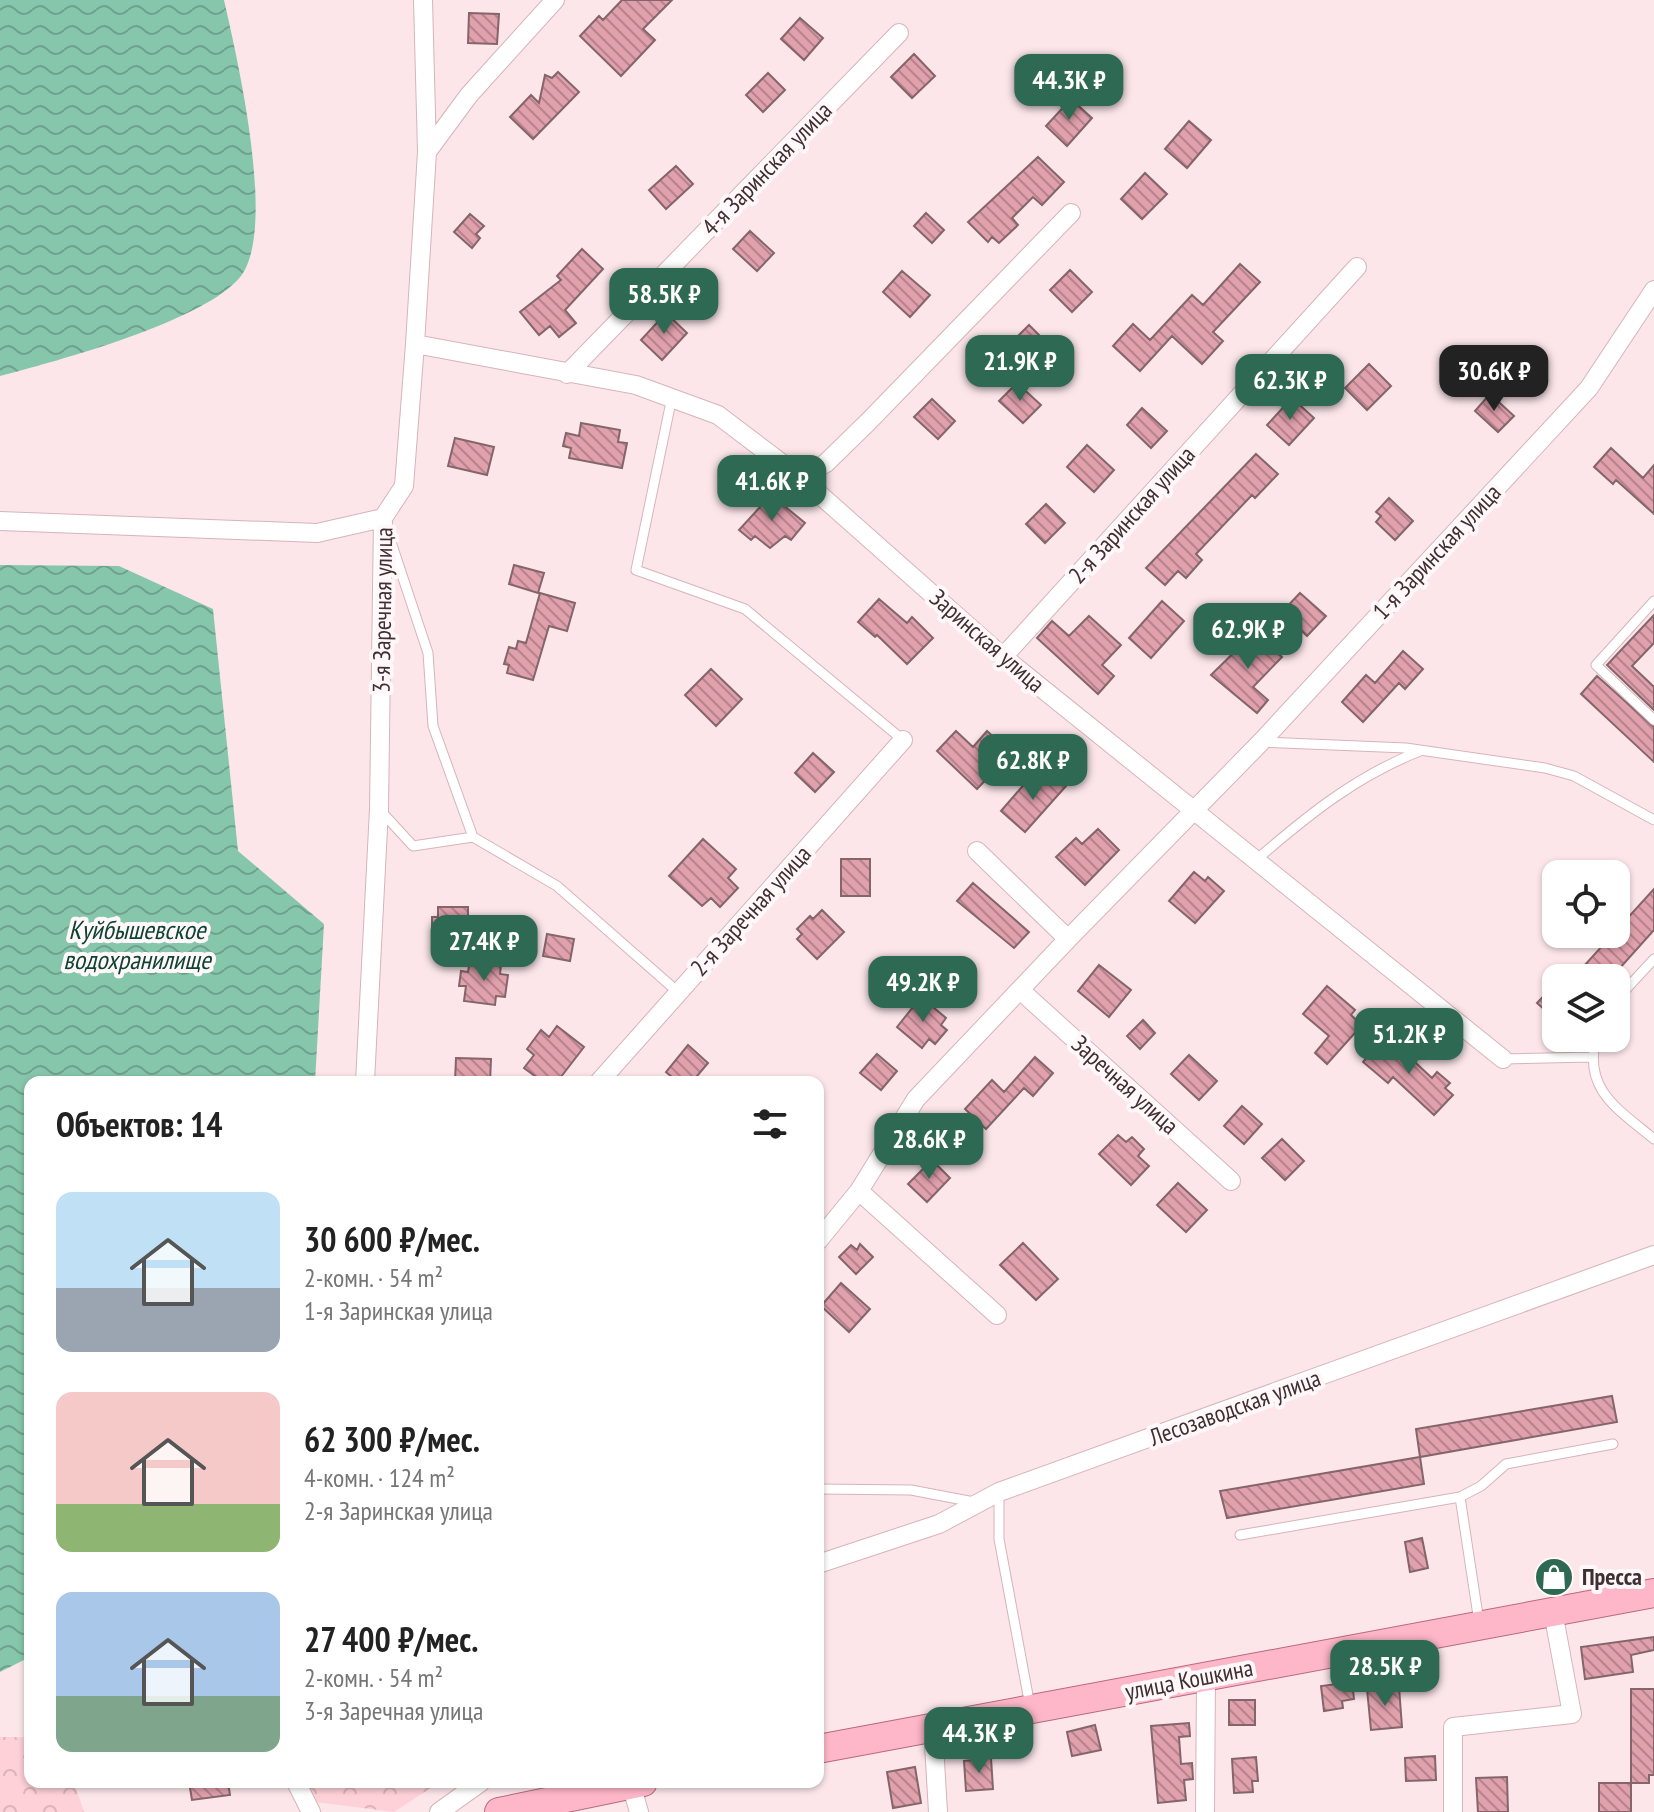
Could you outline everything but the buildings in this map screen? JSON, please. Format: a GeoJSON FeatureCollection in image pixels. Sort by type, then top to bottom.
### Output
{"type":"FeatureCollection","features":[{"type":"Feature","properties":{"kind":"main road","name":"улица Кошкина"},"geometry":{"type":"LineString","coordinates":[[824,1748],[1654,1593]]}},
{"type":"Feature","properties":{"kind":"main road"},"geometry":{"type":"LineString","coordinates":[[499,1812],[613,1788]]}},
{"type":"Feature","properties":{"kind":"street","name":"3-я Заречная улица"},"geometry":{"type":"LineString","coordinates":[[365,1076],[379,809],[383,518],[404,486],[415,344],[427,152],[423,0]]}},
{"type":"Feature","properties":{"kind":"street"},"geometry":{"type":"LineString","coordinates":[[427,152],[469,95],[555,0]]}},
{"type":"Feature","properties":{"kind":"street","name":"4-я Заринская улица"},"geometry":{"type":"LineString","coordinates":[[567,374],[899,33]]}},
{"type":"Feature","properties":{"kind":"street"},"geometry":{"type":"LineString","coordinates":[[801,478],[826,463],[858,432],[1071,213]]}},
{"type":"Feature","properties":{"kind":"street","name":"2-я Заринская улица"},"geometry":{"type":"LineString","coordinates":[[1003,657],[1357,267]]}},
{"type":"Feature","properties":{"kind":"street","name":"1-я Заринская улица"},"geometry":{"type":"LineString","coordinates":[[824,1234],[859,1191],[916,1099],[1261,742],[1589,388],[1654,290]]}},
{"type":"Feature","properties":{"kind":"street","name":"Заринская улица"},"geometry":{"type":"LineString","coordinates":[[415,344],[636,385],[718,415],[801,478],[1003,657],[1503,1059]]}},
{"type":"Feature","properties":{"kind":"street"},"geometry":{"type":"LineString","coordinates":[[0,521],[317,533],[383,518]]}},
{"type":"Feature","properties":{"kind":"street","name":"2-я Заречная улица"},"geometry":{"type":"LineString","coordinates":[[604,1076],[903,740]]}},
{"type":"Feature","properties":{"kind":"street"},"geometry":{"type":"LineString","coordinates":[[977,851],[1068,939]]}},
{"type":"Feature","properties":{"kind":"street","name":"Заречная улица"},"geometry":{"type":"LineString","coordinates":[[1020,990],[1231,1181]]}},
{"type":"Feature","properties":{"kind":"street"},"geometry":{"type":"LineString","coordinates":[[859,1191],[997,1315]]}},
{"type":"Feature","properties":{"kind":"street","name":"Лесозаводская улица"},"geometry":{"type":"LineString","coordinates":[[824,1562],[939,1524],[999,1492],[1654,1255]]}},
{"type":"Feature","properties":{"kind":"street"},"geometry":{"type":"LineString","coordinates":[[1453,1812],[1453,1727],[1572,1714],[1553,1612]]}},
{"type":"Feature","properties":{"kind":"street"},"geometry":{"type":"LineString","coordinates":[[1205,1812],[1206,1677]]}},
{"type":"Feature","properties":{"kind":"street"},"geometry":{"type":"LineString","coordinates":[[933,1728],[938,1812]]}},
{"type":"Feature","properties":{"kind":"street"},"geometry":{"type":"LineString","coordinates":[[299,1788],[311,1812]]}},
{"type":"Feature","properties":{"kind":"street"},"geometry":{"type":"LineString","coordinates":[[439,1812],[473,1788]]}},
{"type":"Feature","properties":{"kind":"street"},"geometry":{"type":"LineString","coordinates":[[637,1788],[639,1812]]}},
{"type":"Feature","properties":{"kind":"lane"},"geometry":{"type":"LineString","coordinates":[[672,396],[636,570],[745,609],[903,740]]}},
{"type":"Feature","properties":{"kind":"lane"},"geometry":{"type":"LineString","coordinates":[[383,518],[428,653],[433,726],[473,837]]}},
{"type":"Feature","properties":{"kind":"lane"},"geometry":{"type":"LineString","coordinates":[[1654,601],[1596,665],[1654,720]]}},
{"type":"Feature","properties":{"kind":"lane"},"geometry":{"type":"LineString","coordinates":[[1261,742],[1423,750],[1545,768],[1574,776],[1654,820]]}},
{"type":"Feature","properties":{"kind":"lane"},"geometry":{"type":"LineString","coordinates":[[1256,860],[1316,808],[1380,766],[1423,750]]}},
{"type":"Feature","properties":{"kind":"lane"},"geometry":{"type":"LineString","coordinates":[[379,809],[413,846],[473,837],[557,886],[678,992]]}},
{"type":"Feature","properties":{"kind":"lane"},"geometry":{"type":"LineString","coordinates":[[1630,985],[1654,959]]}},
{"type":"Feature","properties":{"kind":"lane"},"geometry":{"type":"LineString","coordinates":[[1592,1052],[1599,1088],[1654,1139]]}},
{"type":"Feature","properties":{"kind":"lane"},"geometry":{"type":"LineString","coordinates":[[1503,1059],[1591,1057]]}},
{"type":"Feature","properties":{"kind":"lane"},"geometry":{"type":"LineString","coordinates":[[1240,1535],[1460,1497],[1481,1486],[1506,1464],[1613,1444]]}},
{"type":"Feature","properties":{"kind":"lane"},"geometry":{"type":"LineString","coordinates":[[824,1489],[911,1490],[978,1503]]}},
{"type":"Feature","properties":{"kind":"lane"},"geometry":{"type":"LineString","coordinates":[[999,1492],[999,1539],[1030,1709]]}},
{"type":"Feature","properties":{"kind":"lane"},"geometry":{"type":"LineString","coordinates":[[1460,1497],[1479,1626]]}},
{"type":"Feature","properties":{"kind":"green space"},"geometry":{"type":"Polygon","coordinates":[[[0,1737],[24,1737],[24,1788],[76,1788],[84,1812],[0,1812],[0,1737]]]}},
{"type":"Feature","properties":{"kind":"green space"},"geometry":{"type":"Polygon","coordinates":[[[309,1788],[431,1788],[394,1812],[315,1802],[309,1788]]]}},
{"type":"Feature","properties":{"kind":"water"},"geometry":{"type":"Polygon","coordinates":[[[0,0],[224,0],[251,141],[255,221],[251,253],[241,276],[223,293],[197,308],[129,337],[0,376],[0,0]]]}},
{"type":"Feature","properties":{"kind":"water","name":"Куйбышевское водохранилище"},"geometry":{"type":"Polygon","coordinates":[[[0,565],[119,566],[213,609],[238,851],[324,924],[315,1076],[24,1076],[24,1660],[0,1672],[0,565]]]}},
{"type":"Feature","properties":{"kind":"place","name":"Пресса"},"geometry":{"type":"Point","coordinates":[1554,1577]}}]}
